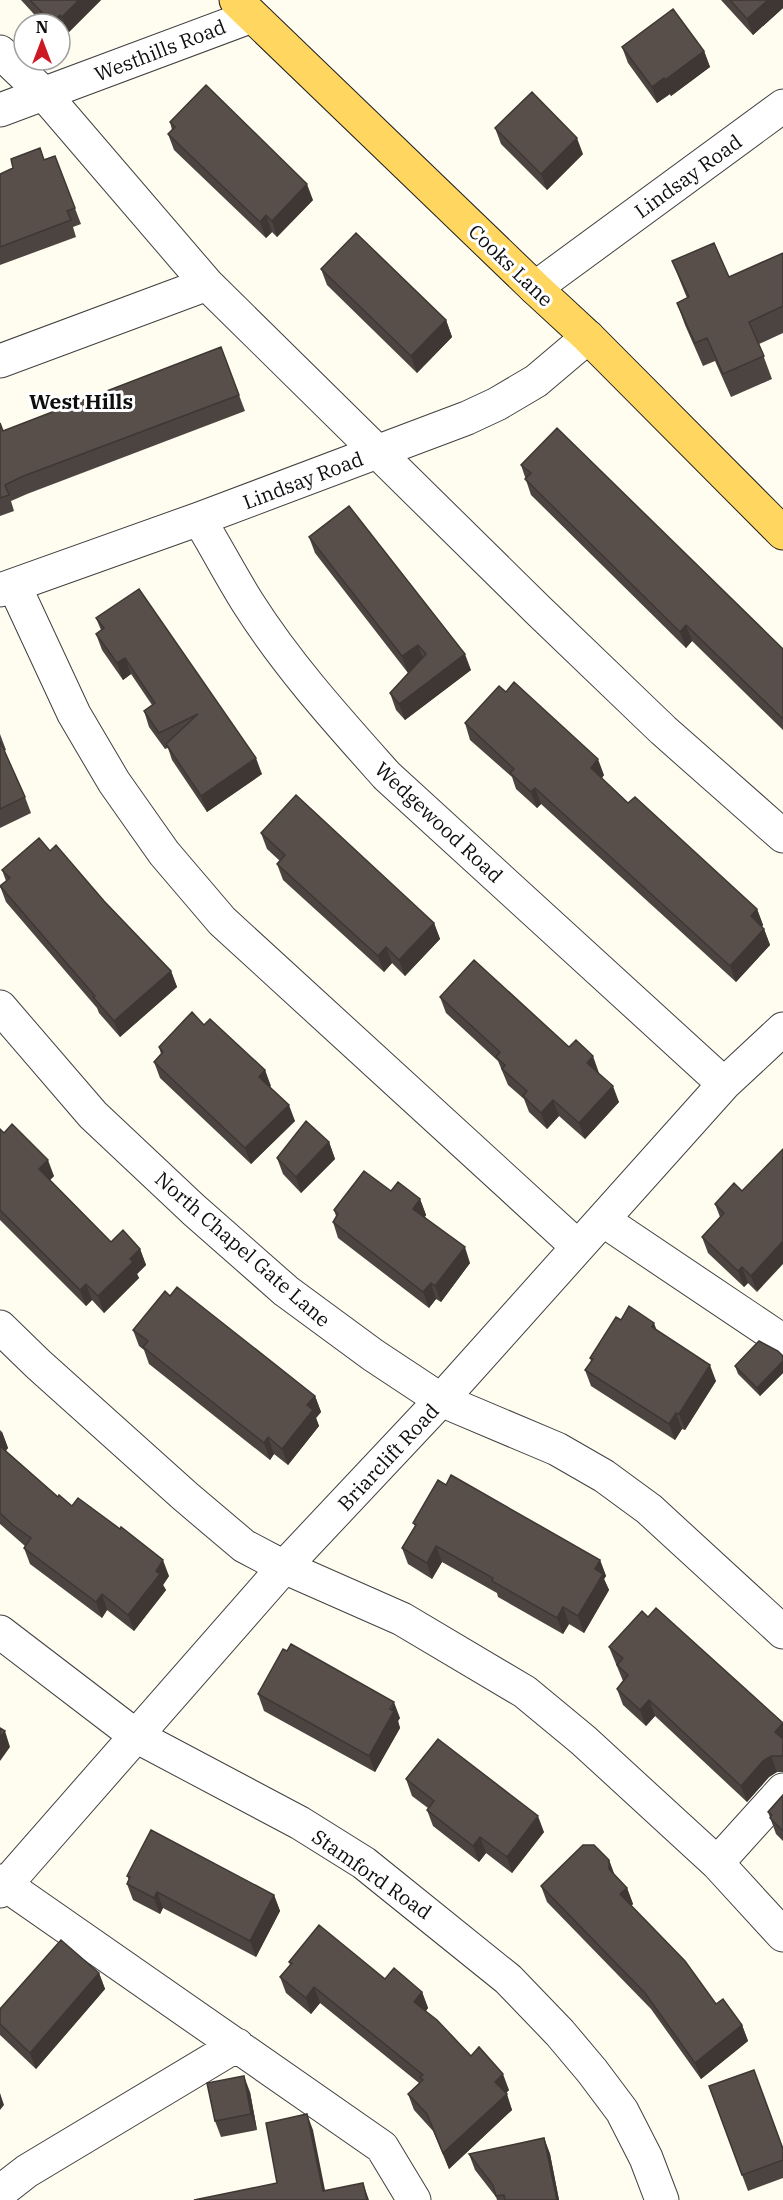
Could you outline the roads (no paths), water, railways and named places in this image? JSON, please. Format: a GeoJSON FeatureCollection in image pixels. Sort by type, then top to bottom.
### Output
{"type":"FeatureCollection","features":[{"type":"Feature","properties":{"kind":"main road","name":"Cooks Lane"},"geometry":{"type":"LineString","coordinates":[[244,8],[588,337],[781,528]]}},
{"type":"Feature","properties":{"kind":"street","name":"Westhills Road"},"geometry":{"type":"LineString","coordinates":[[0,110],[44,94],[244,8]]}},
{"type":"Feature","properties":{"kind":"street"},"geometry":{"type":"LineString","coordinates":[[0,52],[44,94],[207,284],[646,714],[783,836]]}},
{"type":"Feature","properties":{"kind":"street","name":"Lindsay Road"},"geometry":{"type":"LineString","coordinates":[[535,288],[783,106]]}},
{"type":"Feature","properties":{"kind":"street"},"geometry":{"type":"LineString","coordinates":[[0,361],[207,284]]}},
{"type":"Feature","properties":{"kind":"street","name":"Lindsay Road"},"geometry":{"type":"LineString","coordinates":[[7,588],[199,519],[497,404],[536,381],[588,337]]}},
{"type":"Feature","properties":{"kind":"street","name":"Wedgewood Road"},"geometry":{"type":"LineString","coordinates":[[199,519],[249,604],[293,666],[387,776],[724,1084]]}},
{"type":"Feature","properties":{"kind":"street"},"geometry":{"type":"LineString","coordinates":[[7,588],[74,714],[114,782],[164,853],[222,921],[578,1247]]}},
{"type":"Feature","properties":{"kind":"street","name":"North Chapel Gate Lane"},"geometry":{"type":"LineString","coordinates":[[0,1007],[93,1115],[194,1210],[286,1291],[373,1355],[441,1400],[557,1449],[604,1476],[649,1509],[783,1632]]}},
{"type":"Feature","properties":{"kind":"street","name":"Briarclift Road"},"geometry":{"type":"LineString","coordinates":[[2,1885],[284,1567],[441,1400],[724,1084],[783,1029]]}},
{"type":"Feature","properties":{"kind":"street"},"geometry":{"type":"LineString","coordinates":[[603,1220],[783,1341]]}},
{"type":"Feature","properties":{"kind":"street"},"geometry":{"type":"LineString","coordinates":[[0,1327],[38,1364],[244,1546],[284,1567],[402,1619],[525,1692],[583,1740],[717,1863],[783,1935]]}},
{"type":"Feature","properties":{"kind":"street","name":"Stamford Road"},"geometry":{"type":"LineString","coordinates":[[0,1632],[136,1736],[300,1823],[364,1863],[508,1979],[561,2033],[622,2112],[646,2158],[662,2200]]}},
{"type":"Feature","properties":{"kind":"street"},"geometry":{"type":"LineString","coordinates":[[717,1863],[783,1790]]}},
{"type":"Feature","properties":{"kind":"street"},"geometry":{"type":"LineString","coordinates":[[2,1885],[237,2045],[382,2148],[414,2200]]}},
{"type":"Feature","properties":{"kind":"street"},"geometry":{"type":"LineString","coordinates":[[0,2192],[27,2170],[237,2045]]}},
{"type":"Feature","properties":{"kind":"district","name":"West Hills"},"geometry":{"type":"Point","coordinates":[81,401]}}]}
